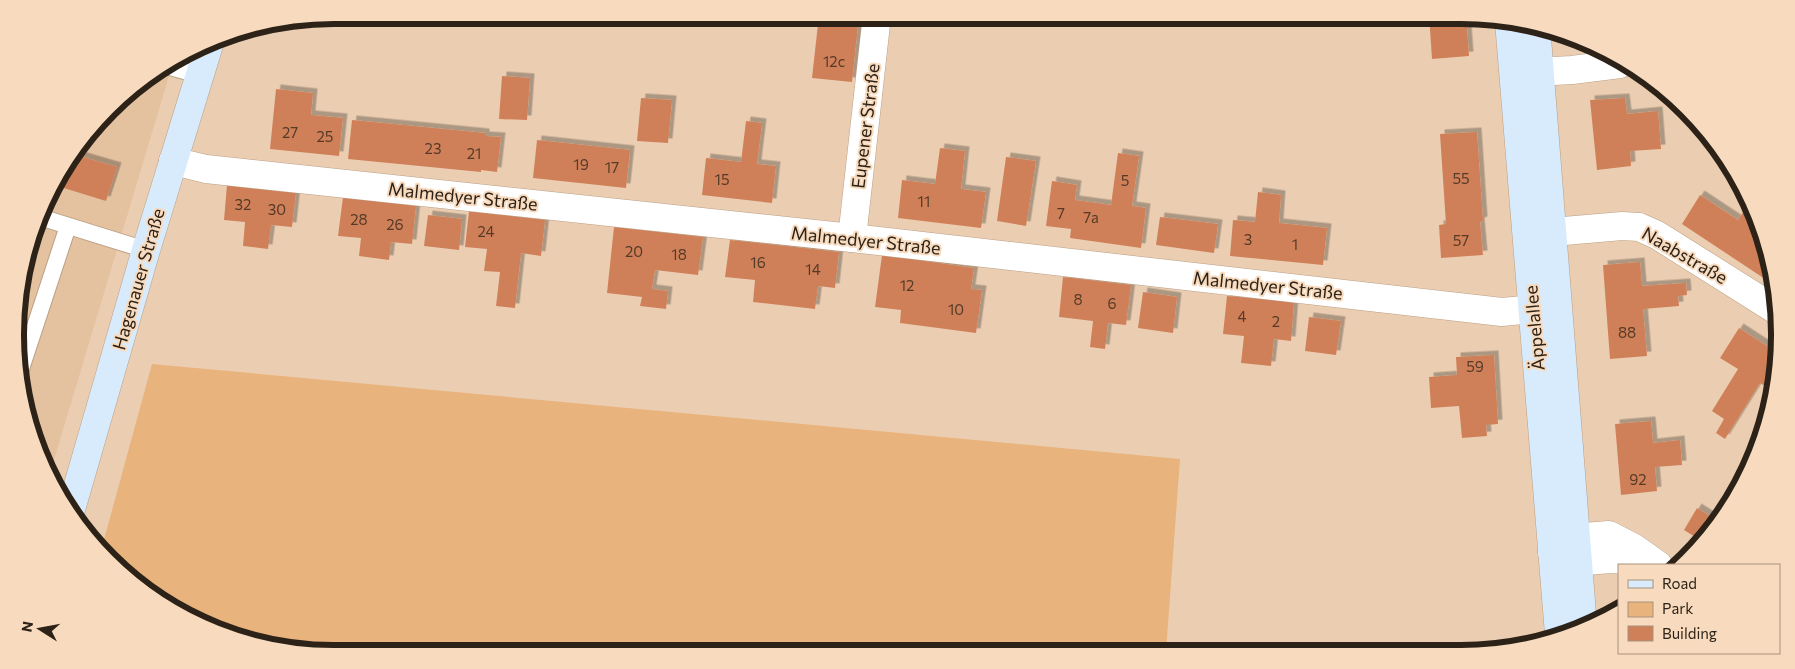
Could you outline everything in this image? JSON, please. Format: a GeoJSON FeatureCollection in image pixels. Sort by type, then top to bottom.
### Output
{"type":"FeatureCollection","features":[{"type":"Feature","properties":{"kind":"main road","name":"Äppelallee"},"geometry":{"type":"LineString","coordinates":[[1510,28],[1513,74],[1539,233],[1545,308],[1552,552],[1558,630]]}},
{"type":"Feature","properties":{"kind":"main road","name":"Äppelallee"},"geometry":{"type":"LineString","coordinates":[[1537,33],[1540,72],[1539,233]]}},
{"type":"Feature","properties":{"kind":"main road","name":"Hagenauer Straße"},"geometry":{"type":"LineString","coordinates":[[73,502],[146,250],[207,51]]}},
{"type":"Feature","properties":{"kind":"main road","name":"Äppelallee"},"geometry":{"type":"LineString","coordinates":[[1545,308],[1577,549],[1582,620]]}},
{"type":"Feature","properties":{"kind":"street","name":"Eupener Straße"},"geometry":{"type":"LineString","coordinates":[[852,238],[876,24]]}},
{"type":"Feature","properties":{"kind":"street"},"geometry":{"type":"LineString","coordinates":[[1513,74],[1615,64]]}},
{"type":"Feature","properties":{"kind":"street","name":"Malmedyer Straße"},"geometry":{"type":"LineString","coordinates":[[173,161],[206,169],[852,238],[1502,312],[1545,308]]}},
{"type":"Feature","properties":{"kind":"street","name":"Naabstraße"},"geometry":{"type":"LineString","coordinates":[[1539,233],[1622,226],[1639,227],[1657,235],[1770,306]]}},
{"type":"Feature","properties":{"kind":"street"},"geometry":{"type":"LineString","coordinates":[[1552,552],[1562,559],[1577,549],[1610,559],[1654,563]]}},
{"type":"Feature","properties":{"kind":"lane"},"geometry":{"type":"LineString","coordinates":[[174,68],[199,75]]}},
{"type":"Feature","properties":{"kind":"lane"},"geometry":{"type":"LineString","coordinates":[[46,219],[146,250]]}},
{"type":"Feature","properties":{"kind":"lane"},"geometry":{"type":"LineString","coordinates":[[24,359],[68,226]]}},
{"type":"Feature","properties":{"kind":"shaded area"},"geometry":{"type":"Polygon","coordinates":[[[171,70],[53,465],[34,415],[24,355],[24,314],[34,254],[47,216],[56,197],[65,179],[88,145],[130,101],[171,70]]]}},
{"type":"Feature","properties":{"kind":"green space"},"geometry":{"type":"Polygon","coordinates":[[[152,364],[1180,459],[1167,645],[314,645],[254,635],[216,622],[197,613],[179,604],[145,581],[103,542],[152,364]]]}},
{"type":"Feature","properties":{"kind":"building"},"geometry":{"type":"Polygon","coordinates":[[[818,24],[858,24],[852,82],[812,78],[818,24]]]}},
{"type":"Feature","properties":{"kind":"building"},"geometry":{"type":"Polygon","coordinates":[[[1430,24],[1467,24],[1469,56],[1432,59],[1430,24]]]}},
{"type":"Feature","properties":{"kind":"building"},"geometry":{"type":"Polygon","coordinates":[[[502,76],[530,78],[527,120],[499,119],[502,76]]]}},
{"type":"Feature","properties":{"kind":"building"},"geometry":{"type":"Polygon","coordinates":[[[276,89],[313,93],[311,115],[343,118],[339,156],[270,149],[276,89]]]}},
{"type":"Feature","properties":{"kind":"building"},"geometry":{"type":"Polygon","coordinates":[[[641,98],[672,100],[668,143],[637,141],[641,98]]]}},
{"type":"Feature","properties":{"kind":"building"},"geometry":{"type":"Polygon","coordinates":[[[1625,98],[1627,114],[1658,111],[1661,149],[1630,151],[1631,166],[1597,170],[1590,100],[1625,98]]]}},
{"type":"Feature","properties":{"kind":"building"},"geometry":{"type":"Polygon","coordinates":[[[352,120],[485,133],[485,136],[501,137],[497,172],[348,159],[352,120]]]}},
{"type":"Feature","properties":{"kind":"building"},"geometry":{"type":"Polygon","coordinates":[[[746,121],[762,123],[757,164],[776,166],[772,203],[702,195],[706,158],[741,162],[746,121]]]}},
{"type":"Feature","properties":{"kind":"building"},"geometry":{"type":"Polygon","coordinates":[[[1477,132],[1483,221],[1480,222],[1483,255],[1441,258],[1439,225],[1446,224],[1440,134],[1477,132]]]}},
{"type":"Feature","properties":{"kind":"building"},"geometry":{"type":"Polygon","coordinates":[[[537,140],[630,150],[626,188],[533,178],[537,140]]]}},
{"type":"Feature","properties":{"kind":"building"},"geometry":{"type":"Polygon","coordinates":[[[940,148],[965,151],[961,189],[986,192],[981,228],[898,218],[902,180],[935,184],[940,148]]]}},
{"type":"Feature","properties":{"kind":"building"},"geometry":{"type":"Polygon","coordinates":[[[1118,153],[1139,156],[1132,206],[1146,208],[1141,248],[1070,238],[1071,229],[1046,226],[1052,181],[1077,185],[1075,200],[1111,205],[1118,153]]]}},
{"type":"Feature","properties":{"kind":"building"},"geometry":{"type":"Polygon","coordinates":[[[80,156],[117,167],[106,201],[61,187],[80,156]]]}},
{"type":"Feature","properties":{"kind":"building"},"geometry":{"type":"Polygon","coordinates":[[[1006,157],[1036,161],[1026,226],[997,221],[1006,157]]]}},
{"type":"Feature","properties":{"kind":"building"},"geometry":{"type":"Polygon","coordinates":[[[227,185],[296,192],[292,227],[271,225],[268,249],[243,246],[245,222],[224,220],[227,185]]]}},
{"type":"Feature","properties":{"kind":"building"},"geometry":{"type":"Polygon","coordinates":[[[1258,192],[1281,195],[1279,223],[1327,228],[1323,265],[1230,256],[1233,220],[1255,222],[1258,192]]]}},
{"type":"Feature","properties":{"kind":"building"},"geometry":{"type":"Polygon","coordinates":[[[1700,195],[1738,220],[1745,210],[1761,254],[1766,280],[1682,224],[1700,195]]]}},
{"type":"Feature","properties":{"kind":"building"},"geometry":{"type":"Polygon","coordinates":[[[343,197],[416,206],[412,244],[391,242],[389,260],[359,256],[361,238],[338,236],[343,197]]]}},
{"type":"Feature","properties":{"kind":"building"},"geometry":{"type":"Polygon","coordinates":[[[469,211],[545,220],[541,256],[521,253],[515,308],[496,306],[500,272],[484,271],[487,249],[465,247],[469,211]]]}},
{"type":"Feature","properties":{"kind":"building"},"geometry":{"type":"Polygon","coordinates":[[[428,215],[462,219],[459,250],[424,246],[428,215]]]}},
{"type":"Feature","properties":{"kind":"building"},"geometry":{"type":"Polygon","coordinates":[[[1160,217],[1218,224],[1214,253],[1156,245],[1160,217]]]}},
{"type":"Feature","properties":{"kind":"building"},"geometry":{"type":"Polygon","coordinates":[[[614,227],[703,237],[698,275],[655,270],[652,289],[668,291],[666,309],[640,306],[642,297],[607,293],[614,227]]]}},
{"type":"Feature","properties":{"kind":"building"},"geometry":{"type":"Polygon","coordinates":[[[730,240],[839,252],[835,288],[818,286],[815,309],[753,302],[755,280],[725,277],[730,240]]]}},
{"type":"Feature","properties":{"kind":"building"},"geometry":{"type":"Polygon","coordinates":[[[882,255],[974,268],[971,289],[982,290],[976,333],[900,323],[901,310],[875,307],[882,255]]]}},
{"type":"Feature","properties":{"kind":"building"},"geometry":{"type":"Polygon","coordinates":[[[1640,262],[1642,286],[1686,283],[1687,295],[1678,296],[1679,306],[1643,309],[1647,356],[1610,359],[1603,265],[1640,262]]]}},
{"type":"Feature","properties":{"kind":"building"},"geometry":{"type":"Polygon","coordinates":[[[1063,277],[1131,285],[1126,325],[1108,323],[1105,349],[1090,347],[1093,321],[1059,317],[1063,277]]]}},
{"type":"Feature","properties":{"kind":"building"},"geometry":{"type":"Polygon","coordinates":[[[1143,292],[1177,297],[1173,333],[1138,328],[1143,292]]]}},
{"type":"Feature","properties":{"kind":"building"},"geometry":{"type":"Polygon","coordinates":[[[1227,296],[1294,302],[1291,341],[1274,339],[1271,366],[1241,363],[1244,336],[1223,334],[1227,296]]]}},
{"type":"Feature","properties":{"kind":"building"},"geometry":{"type":"Polygon","coordinates":[[[1309,317],[1341,321],[1336,355],[1305,351],[1309,317]]]}},
{"type":"Feature","properties":{"kind":"building"},"geometry":{"type":"Polygon","coordinates":[[[1739,328],[1771,349],[1767,387],[1760,383],[1725,439],[1716,433],[1724,419],[1712,411],[1738,369],[1720,358],[1739,328]]]}},
{"type":"Feature","properties":{"kind":"building"},"geometry":{"type":"Polygon","coordinates":[[[1494,355],[1498,424],[1486,425],[1487,436],[1462,438],[1459,406],[1431,408],[1429,377],[1457,375],[1456,357],[1494,355]]]}},
{"type":"Feature","properties":{"kind":"building"},"geometry":{"type":"Polygon","coordinates":[[[1651,421],[1653,443],[1680,440],[1682,465],[1655,467],[1657,491],[1621,495],[1615,424],[1651,421]]]}},
{"type":"Feature","properties":{"kind":"building"},"geometry":{"type":"Polygon","coordinates":[[[1697,508],[1712,517],[1696,537],[1684,530],[1697,508]]]}}]}
